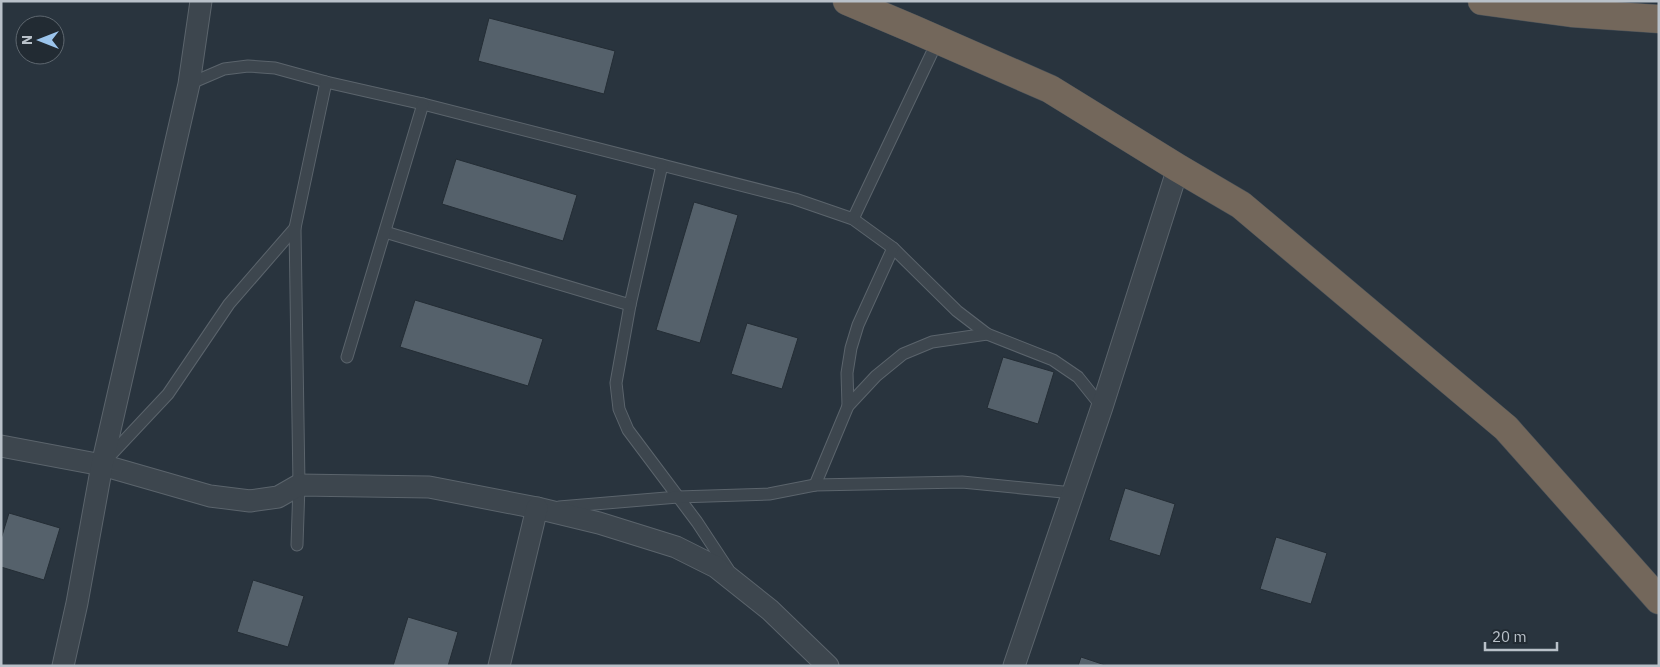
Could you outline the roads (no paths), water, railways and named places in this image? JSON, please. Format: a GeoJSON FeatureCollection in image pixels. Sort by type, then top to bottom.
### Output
{"type":"FeatureCollection","features":[{"type":"Feature","properties":{"kind":"highway"},"geometry":{"type":"LineString","coordinates":[[847,1],[1050,90],[1241,205],[1506,428],[1659,600]]}},
{"type":"Feature","properties":{"kind":"highway"},"geometry":{"type":"LineString","coordinates":[[1482,1],[1571,13],[1659,19]]}},
{"type":"Feature","properties":{"kind":"street"},"geometry":{"type":"LineString","coordinates":[[63,666],[77,603],[102,465],[189,84],[201,1]]}},
{"type":"Feature","properties":{"kind":"street"},"geometry":{"type":"LineString","coordinates":[[1014,666],[1102,407],[1178,168]]}},
{"type":"Feature","properties":{"kind":"street"},"geometry":{"type":"LineString","coordinates":[[1,446],[102,465],[210,496],[250,501],[278,497],[299,484],[429,487],[537,508],[599,523],[676,547],[716,567],[770,610],[828,666]]}},
{"type":"Feature","properties":{"kind":"street"},"geometry":{"type":"LineString","coordinates":[[499,666],[537,508]]}},
{"type":"Feature","properties":{"kind":"lane"},"geometry":{"type":"LineString","coordinates":[[853,219],[938,40]]}},
{"type":"Feature","properties":{"kind":"lane"},"geometry":{"type":"LineString","coordinates":[[189,84],[224,69],[248,66],[275,68],[795,199],[853,219],[893,248],[958,311],[987,334],[1053,360],[1078,377],[1102,407]]}},
{"type":"Feature","properties":{"kind":"lane"},"geometry":{"type":"LineString","coordinates":[[297,545],[299,484],[295,228],[326,82]]}},
{"type":"Feature","properties":{"kind":"lane"},"geometry":{"type":"LineString","coordinates":[[347,357],[423,104]]}},
{"type":"Feature","properties":{"kind":"lane"},"geometry":{"type":"LineString","coordinates":[[662,166],[630,305],[616,383],[619,409],[628,430],[697,522],[737,583]]}},
{"type":"Feature","properties":{"kind":"lane"},"geometry":{"type":"LineString","coordinates":[[102,465],[168,394],[229,304],[295,228]]}},
{"type":"Feature","properties":{"kind":"lane"},"geometry":{"type":"LineString","coordinates":[[385,232],[630,305]]}},
{"type":"Feature","properties":{"kind":"lane"},"geometry":{"type":"LineString","coordinates":[[848,406],[847,373],[850,348],[858,325],[893,248]]}},
{"type":"Feature","properties":{"kind":"lane"},"geometry":{"type":"LineString","coordinates":[[815,485],[848,406],[876,376],[903,354],[932,342],[987,334]]}},
{"type":"Feature","properties":{"kind":"lane"},"geometry":{"type":"LineString","coordinates":[[537,508],[678,497],[769,494],[815,485],[962,482],[1072,493]]}}]}
